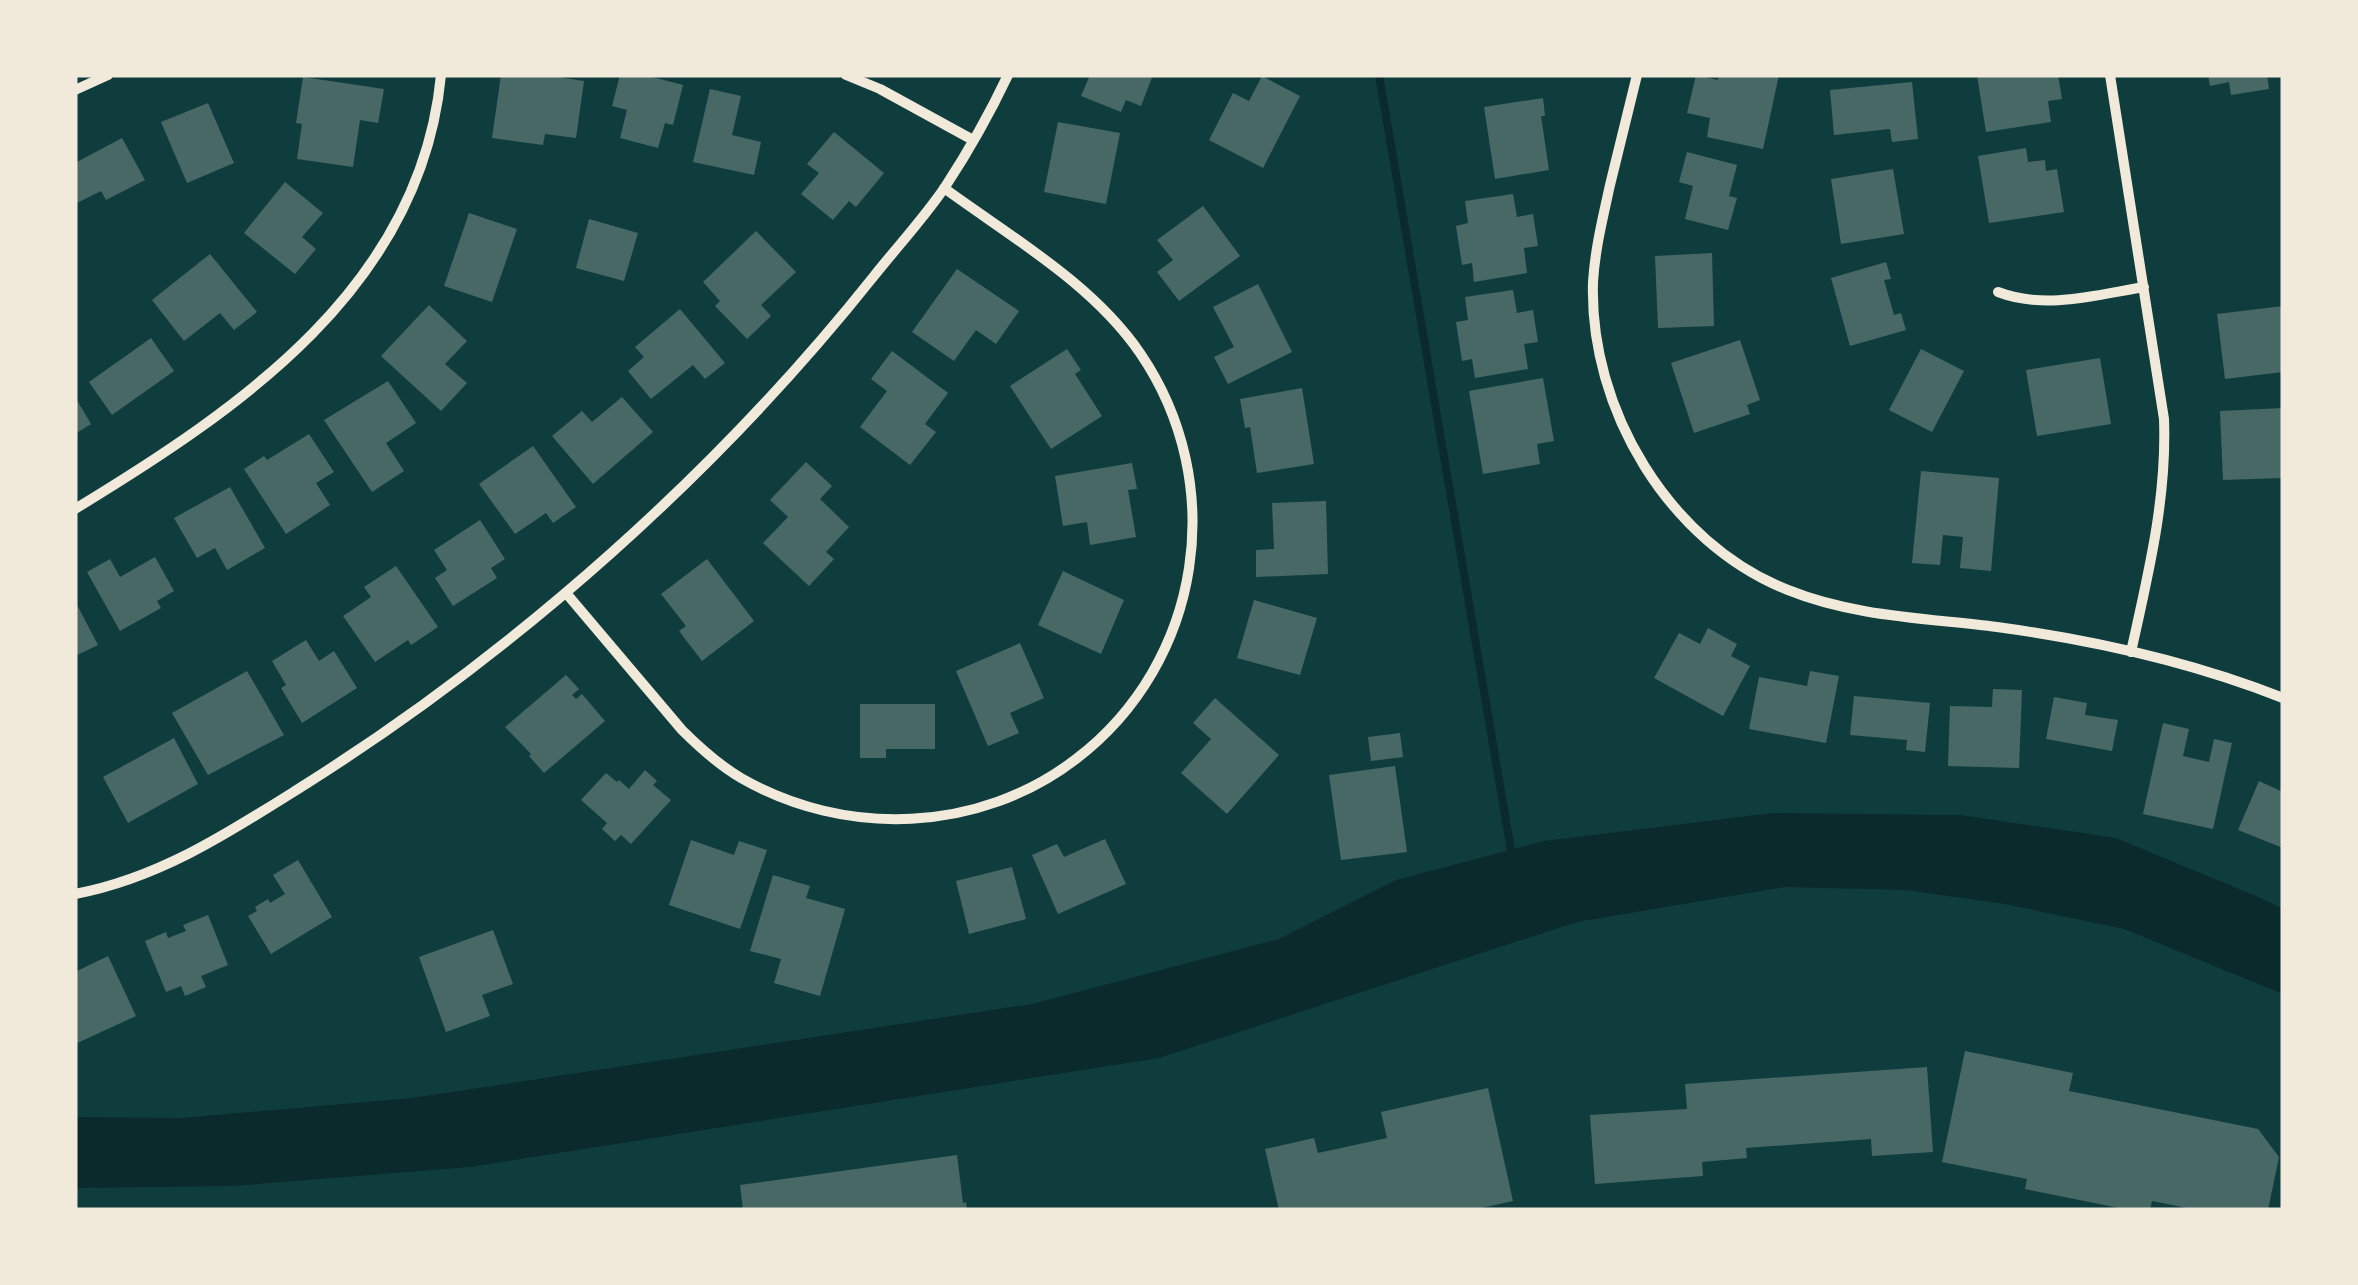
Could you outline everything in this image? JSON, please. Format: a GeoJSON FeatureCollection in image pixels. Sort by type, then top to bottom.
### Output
{"type":"FeatureCollection","features":[{"type":"Feature","properties":{"kind":"street"},"geometry":{"type":"LineString","coordinates":[[75,90],[108,75]]}},
{"type":"Feature","properties":{"kind":"street"},"geometry":{"type":"LineString","coordinates":[[75,509],[253,387],[306,342],[339,307],[382,245],[412,189],[430,136],[441,75]]}},
{"type":"Feature","properties":{"kind":"street"},"geometry":{"type":"LineString","coordinates":[[846,75],[880,89],[973,140]]}},
{"type":"Feature","properties":{"kind":"street"},"geometry":{"type":"LineString","coordinates":[[75,894],[152,872],[251,819],[368,744],[566,593],[705,465],[820,345],[944,188],[1008,75]]}},
{"type":"Feature","properties":{"kind":"street"},"geometry":{"type":"LineString","coordinates":[[1637,75],[1598,241],[1595,322],[1605,377],[1623,428],[1647,469],[1683,514],[1733,560],[1810,598],[1885,614],[1998,628],[2132,652],[2283,698]]}},
{"type":"Feature","properties":{"kind":"street"},"geometry":{"type":"LineString","coordinates":[[2110,75],[2164,419],[2158,526],[2132,652]]}},
{"type":"Feature","properties":{"kind":"street"},"geometry":{"type":"LineString","coordinates":[[566,593],[700,748],[738,776],[812,808],[840,815],[902,820],[966,812],[1053,776],[1100,738],[1146,681],[1181,606],[1192,563],[1194,522],[1183,442],[1162,387],[1109,313],[1082,288],[944,188]]}},
{"type":"Feature","properties":{"kind":"street"},"geometry":{"type":"LineString","coordinates":[[1998,292],[2022,300],[2047,301],[2144,287]]}},
{"type":"Feature","properties":{"kind":"water"},"geometry":{"type":"Polygon","coordinates":[[[1772,813],[1960,815],[2116,838],[2283,909],[2283,994],[2124,929],[2005,904],[1906,890],[1784,887],[1577,922],[1159,1058],[470,1167],[233,1186],[75,1188],[75,1117],[181,1118],[412,1098],[1032,1004],[1279,939],[1396,880],[1544,841],[1772,813]]]}},
{"type":"Feature","properties":{"kind":"building"},"geometry":{"type":"Polygon","coordinates":[[[501,75],[544,75],[584,81],[576,138],[545,134],[543,145],[492,138],[501,75]]]}},
{"type":"Feature","properties":{"kind":"building"},"geometry":{"type":"Polygon","coordinates":[[[620,75],[645,75],[683,85],[673,125],[665,123],[658,148],[620,138],[627,110],[612,106],[620,75]]]}},
{"type":"Feature","properties":{"kind":"building"},"geometry":{"type":"Polygon","coordinates":[[[1090,75],[1153,75],[1141,106],[1126,100],[1121,112],[1081,96],[1090,75]]]}},
{"type":"Feature","properties":{"kind":"building"},"geometry":{"type":"Polygon","coordinates":[[[1696,75],[1718,80],[1719,75],[1779,75],[1763,149],[1707,137],[1710,118],[1687,113],[1696,75]]]}},
{"type":"Feature","properties":{"kind":"building"},"geometry":{"type":"Polygon","coordinates":[[[1977,75],[2058,75],[2062,99],[2048,101],[2051,122],[1986,132],[1977,75]]]}},
{"type":"Feature","properties":{"kind":"building"},"geometry":{"type":"Polygon","coordinates":[[[2208,75],[2267,75],[2269,89],[2231,95],[2229,82],[2210,86],[2208,75]]]}},
{"type":"Feature","properties":{"kind":"building"},"geometry":{"type":"Polygon","coordinates":[[[1262,76],[1300,96],[1263,168],[1209,140],[1233,93],[1249,101],[1262,76]]]}},
{"type":"Feature","properties":{"kind":"building"},"geometry":{"type":"Polygon","coordinates":[[[303,77],[384,89],[378,123],[360,120],[353,167],[297,159],[302,124],[296,123],[303,77]]]}},
{"type":"Feature","properties":{"kind":"building"},"geometry":{"type":"Polygon","coordinates":[[[1912,82],[1918,139],[1892,142],[1890,129],[1834,135],[1830,90],[1912,82]]]}},
{"type":"Feature","properties":{"kind":"building"},"geometry":{"type":"Polygon","coordinates":[[[710,89],[741,96],[732,135],[761,142],[754,175],[693,162],[710,89]]]}},
{"type":"Feature","properties":{"kind":"building"},"geometry":{"type":"Polygon","coordinates":[[[1543,98],[1545,116],[1541,116],[1549,170],[1495,179],[1484,107],[1543,98]]]}},
{"type":"Feature","properties":{"kind":"building"},"geometry":{"type":"Polygon","coordinates":[[[208,103],[234,163],[187,183],[161,122],[208,103]]]}},
{"type":"Feature","properties":{"kind":"building"},"geometry":{"type":"Polygon","coordinates":[[[1058,122],[1120,133],[1106,204],[1044,192],[1058,122]]]}},
{"type":"Feature","properties":{"kind":"building"},"geometry":{"type":"Polygon","coordinates":[[[834,132],[884,173],[856,207],[849,201],[833,220],[801,194],[819,173],[807,164],[834,132]]]}},
{"type":"Feature","properties":{"kind":"building"},"geometry":{"type":"Polygon","coordinates":[[[122,138],[145,180],[106,200],[101,191],[75,204],[75,163],[122,138]]]}},
{"type":"Feature","properties":{"kind":"building"},"geometry":{"type":"Polygon","coordinates":[[[2026,148],[2028,162],[2045,160],[2046,171],[2057,169],[2064,212],[1989,223],[1978,156],[2026,148]]]}},
{"type":"Feature","properties":{"kind":"building"},"geometry":{"type":"Polygon","coordinates":[[[1687,152],[1737,165],[1729,196],[1737,198],[1728,230],[1685,219],[1693,186],[1679,182],[1687,152]]]}},
{"type":"Feature","properties":{"kind":"building"},"geometry":{"type":"Polygon","coordinates":[[[1893,169],[1904,234],[1841,244],[1831,179],[1893,169]]]}},
{"type":"Feature","properties":{"kind":"building"},"geometry":{"type":"Polygon","coordinates":[[[285,182],[323,213],[302,237],[316,249],[295,274],[244,233],[285,182]]]}},
{"type":"Feature","properties":{"kind":"building"},"geometry":{"type":"Polygon","coordinates":[[[1513,194],[1517,217],[1533,214],[1538,246],[1524,248],[1527,273],[1474,282],[1472,263],[1462,265],[1456,226],[1468,223],[1465,201],[1513,194]]]}},
{"type":"Feature","properties":{"kind":"building"},"geometry":{"type":"Polygon","coordinates":[[[1203,206],[1240,256],[1179,301],[1157,272],[1173,260],[1157,240],[1203,206]]]}},
{"type":"Feature","properties":{"kind":"building"},"geometry":{"type":"Polygon","coordinates":[[[469,213],[517,229],[492,302],[444,286],[469,213]]]}},
{"type":"Feature","properties":{"kind":"building"},"geometry":{"type":"Polygon","coordinates":[[[589,219],[638,233],[624,281],[576,268],[589,219]]]}},
{"type":"Feature","properties":{"kind":"building"},"geometry":{"type":"Polygon","coordinates":[[[756,231],[796,272],[761,305],[771,316],[747,339],[715,306],[720,301],[703,282],[756,231]]]}},
{"type":"Feature","properties":{"kind":"building"},"geometry":{"type":"Polygon","coordinates":[[[1712,253],[1714,326],[1658,328],[1655,256],[1712,253]]]}},
{"type":"Feature","properties":{"kind":"building"},"geometry":{"type":"Polygon","coordinates":[[[210,254],[257,312],[234,330],[220,313],[184,341],[152,300],[210,254]]]}},
{"type":"Feature","properties":{"kind":"building"},"geometry":{"type":"Polygon","coordinates":[[[1886,262],[1891,279],[1884,280],[1894,315],[1901,313],[1906,330],[1850,346],[1831,278],[1886,262]]]}},
{"type":"Feature","properties":{"kind":"building"},"geometry":{"type":"Polygon","coordinates":[[[957,269],[1019,311],[996,344],[976,330],[954,361],[912,332],[957,269]]]}},
{"type":"Feature","properties":{"kind":"building"},"geometry":{"type":"Polygon","coordinates":[[[1258,284],[1292,352],[1228,384],[1214,357],[1234,347],[1213,307],[1258,284]]]}},
{"type":"Feature","properties":{"kind":"building"},"geometry":{"type":"Polygon","coordinates":[[[1513,290],[1517,313],[1533,310],[1538,342],[1524,344],[1528,369],[1475,378],[1472,359],[1462,361],[1456,322],[1468,320],[1465,297],[1513,290]]]}},
{"type":"Feature","properties":{"kind":"building"},"geometry":{"type":"Polygon","coordinates":[[[429,305],[467,341],[445,364],[467,383],[441,411],[381,356],[429,305]]]}},
{"type":"Feature","properties":{"kind":"building"},"geometry":{"type":"Polygon","coordinates":[[[2283,306],[2283,372],[2225,379],[2217,314],[2283,306]]]}},
{"type":"Feature","properties":{"kind":"building"},"geometry":{"type":"Polygon","coordinates":[[[680,309],[725,363],[705,379],[693,365],[651,399],[628,371],[644,357],[635,347],[680,309]]]}},
{"type":"Feature","properties":{"kind":"building"},"geometry":{"type":"Polygon","coordinates":[[[151,338],[174,371],[112,415],[89,382],[151,338]]]}},
{"type":"Feature","properties":{"kind":"building"},"geometry":{"type":"Polygon","coordinates":[[[1740,340],[1760,400],[1747,405],[1750,414],[1694,433],[1671,363],[1740,340]]]}},
{"type":"Feature","properties":{"kind":"building"},"geometry":{"type":"Polygon","coordinates":[[[1067,349],[1081,370],[1075,374],[1102,416],[1051,449],[1010,386],[1067,349]]]}},
{"type":"Feature","properties":{"kind":"building"},"geometry":{"type":"Polygon","coordinates":[[[1921,349],[1964,371],[1932,432],[1889,410],[1921,349]]]}},
{"type":"Feature","properties":{"kind":"building"},"geometry":{"type":"Polygon","coordinates":[[[892,351],[948,393],[925,424],[936,432],[910,465],[860,427],[887,391],[871,379],[892,351]]]}},
{"type":"Feature","properties":{"kind":"building"},"geometry":{"type":"Polygon","coordinates":[[[2100,358],[2111,424],[2037,436],[2026,370],[2100,358]]]}},
{"type":"Feature","properties":{"kind":"building"},"geometry":{"type":"Polygon","coordinates":[[[1543,378],[1554,441],[1537,444],[1540,464],[1483,474],[1469,391],[1543,378]]]}},
{"type":"Feature","properties":{"kind":"building"},"geometry":{"type":"Polygon","coordinates":[[[388,381],[416,423],[386,443],[404,471],[372,492],[324,420],[388,381]]]}},
{"type":"Feature","properties":{"kind":"building"},"geometry":{"type":"Polygon","coordinates":[[[1302,388],[1314,464],[1257,473],[1250,427],[1245,428],[1240,399],[1302,388]]]}},
{"type":"Feature","properties":{"kind":"building"},"geometry":{"type":"Polygon","coordinates":[[[75,397],[91,424],[75,434],[75,397]]]}},
{"type":"Feature","properties":{"kind":"building"},"geometry":{"type":"Polygon","coordinates":[[[622,397],[653,432],[593,484],[552,436],[582,411],[592,422],[622,397]]]}},
{"type":"Feature","properties":{"kind":"building"},"geometry":{"type":"Polygon","coordinates":[[[2283,408],[2283,478],[2223,480],[2220,411],[2283,408]]]}},
{"type":"Feature","properties":{"kind":"building"},"geometry":{"type":"Polygon","coordinates":[[[309,434],[334,472],[316,483],[330,505],[286,534],[244,469],[309,434]]]}},
{"type":"Feature","properties":{"kind":"building"},"geometry":{"type":"Polygon","coordinates":[[[533,446],[576,507],[553,523],[546,513],[515,534],[479,484],[533,446]]]}},
{"type":"Feature","properties":{"kind":"building"},"geometry":{"type":"Polygon","coordinates":[[[806,462],[832,486],[820,499],[849,527],[826,552],[834,559],[809,586],[763,543],[788,517],[770,500],[806,462]]]}},
{"type":"Feature","properties":{"kind":"building"},"geometry":{"type":"Polygon","coordinates":[[[1132,463],[1137,489],[1128,490],[1136,537],[1090,545],[1087,522],[1063,526],[1055,476],[1132,463]]]}},
{"type":"Feature","properties":{"kind":"building"},"geometry":{"type":"Polygon","coordinates":[[[1921,471],[1999,478],[1991,571],[1960,568],[1963,537],[1943,535],[1940,565],[1912,563],[1921,471]]]}},
{"type":"Feature","properties":{"kind":"building"},"geometry":{"type":"Polygon","coordinates":[[[230,487],[265,548],[227,570],[215,548],[197,558],[174,518],[230,487]]]}},
{"type":"Feature","properties":{"kind":"building"},"geometry":{"type":"Polygon","coordinates":[[[1326,501],[1328,574],[1256,577],[1256,550],[1274,549],[1272,503],[1326,501]]]}},
{"type":"Feature","properties":{"kind":"building"},"geometry":{"type":"Polygon","coordinates":[[[480,520],[505,559],[491,568],[497,578],[453,606],[435,578],[447,570],[434,550],[480,520]]]}},
{"type":"Feature","properties":{"kind":"building"},"geometry":{"type":"Polygon","coordinates":[[[155,557],[174,591],[157,601],[161,608],[120,631],[87,572],[110,559],[120,577],[155,557]]]}},
{"type":"Feature","properties":{"kind":"building"},"geometry":{"type":"Polygon","coordinates":[[[707,559],[754,621],[702,661],[679,631],[686,626],[661,594],[707,559]]]}},
{"type":"Feature","properties":{"kind":"building"},"geometry":{"type":"Polygon","coordinates":[[[396,566],[438,627],[411,645],[408,640],[375,662],[343,616],[371,597],[364,587],[396,566]]]}},
{"type":"Feature","properties":{"kind":"building"},"geometry":{"type":"Polygon","coordinates":[[[1063,571],[1124,600],[1101,654],[1038,625],[1063,571]]]}},
{"type":"Feature","properties":{"kind":"building"},"geometry":{"type":"Polygon","coordinates":[[[1254,600],[1317,618],[1300,675],[1237,658],[1254,600]]]}},
{"type":"Feature","properties":{"kind":"building"},"geometry":{"type":"Polygon","coordinates":[[[75,601],[98,645],[75,656],[75,601]]]}},
{"type":"Feature","properties":{"kind":"building"},"geometry":{"type":"Polygon","coordinates":[[[1708,628],[1737,644],[1731,656],[1750,666],[1723,716],[1654,678],[1679,633],[1700,644],[1708,628]]]}},
{"type":"Feature","properties":{"kind":"building"},"geometry":{"type":"Polygon","coordinates":[[[306,640],[319,661],[334,651],[357,688],[302,723],[281,688],[286,685],[272,661],[306,640]]]}},
{"type":"Feature","properties":{"kind":"building"},"geometry":{"type":"Polygon","coordinates":[[[1020,643],[1044,698],[1010,713],[1019,733],[988,746],[956,671],[1020,643]]]}},
{"type":"Feature","properties":{"kind":"building"},"geometry":{"type":"Polygon","coordinates":[[[247,671],[284,735],[208,775],[172,713],[247,671]]]}},
{"type":"Feature","properties":{"kind":"building"},"geometry":{"type":"Polygon","coordinates":[[[1810,671],[1839,676],[1826,743],[1749,729],[1759,677],[1807,686],[1810,671]]]}},
{"type":"Feature","properties":{"kind":"building"},"geometry":{"type":"Polygon","coordinates":[[[566,675],[579,689],[572,695],[576,699],[582,694],[605,721],[544,773],[505,727],[566,675]]]}},
{"type":"Feature","properties":{"kind":"building"},"geometry":{"type":"Polygon","coordinates":[[[1993,689],[2022,690],[2019,768],[1948,766],[1950,706],[1992,707],[1993,689]]]}},
{"type":"Feature","properties":{"kind":"building"},"geometry":{"type":"Polygon","coordinates":[[[1854,696],[1930,703],[1925,752],[1906,750],[1907,740],[1850,735],[1854,696]]]}},
{"type":"Feature","properties":{"kind":"building"},"geometry":{"type":"Polygon","coordinates":[[[2054,697],[2087,703],[2085,715],[2118,720],[2112,751],[2046,739],[2054,697]]]}},
{"type":"Feature","properties":{"kind":"building"},"geometry":{"type":"Polygon","coordinates":[[[1215,698],[1279,755],[1227,814],[1181,773],[1211,739],[1193,723],[1215,698]]]}},
{"type":"Feature","properties":{"kind":"building"},"geometry":{"type":"Polygon","coordinates":[[[860,704],[935,704],[935,749],[886,749],[886,758],[860,758],[860,704]]]}},
{"type":"Feature","properties":{"kind":"building"},"geometry":{"type":"Polygon","coordinates":[[[2163,723],[2189,729],[2183,756],[2209,762],[2214,739],[2232,743],[2213,829],[2143,814],[2163,723]]]}},
{"type":"Feature","properties":{"kind":"building"},"geometry":{"type":"Polygon","coordinates":[[[1400,733],[1403,757],[1371,761],[1368,737],[1400,733]]]}},
{"type":"Feature","properties":{"kind":"building"},"geometry":{"type":"Polygon","coordinates":[[[174,738],[198,784],[128,823],[103,777],[174,738]]]}},
{"type":"Feature","properties":{"kind":"building"},"geometry":{"type":"Polygon","coordinates":[[[1395,766],[1407,852],[1341,860],[1329,775],[1395,766]]]}},
{"type":"Feature","properties":{"kind":"building"},"geometry":{"type":"Polygon","coordinates":[[[645,770],[657,781],[653,785],[671,800],[631,844],[621,835],[615,841],[602,829],[607,823],[581,800],[606,773],[629,789],[645,770]]]}},
{"type":"Feature","properties":{"kind":"building"},"geometry":{"type":"Polygon","coordinates":[[[2259,781],[2283,792],[2283,848],[2238,830],[2259,781]]]}},
{"type":"Feature","properties":{"kind":"building"},"geometry":{"type":"Polygon","coordinates":[[[1105,839],[1126,884],[1058,914],[1032,855],[1057,844],[1064,857],[1105,839]]]}},
{"type":"Feature","properties":{"kind":"building"},"geometry":{"type":"Polygon","coordinates":[[[691,840],[734,855],[739,841],[767,850],[740,929],[669,905],[691,840]]]}},
{"type":"Feature","properties":{"kind":"building"},"geometry":{"type":"Polygon","coordinates":[[[298,860],[332,917],[271,954],[248,916],[268,899],[270,903],[285,894],[273,875],[298,860]]]}},
{"type":"Feature","properties":{"kind":"building"},"geometry":{"type":"Polygon","coordinates":[[[1012,867],[1026,919],[969,934],[956,881],[1012,867]]]}},
{"type":"Feature","properties":{"kind":"building"},"geometry":{"type":"Polygon","coordinates":[[[773,875],[810,886],[806,898],[845,909],[820,996],[774,983],[781,959],[750,951],[773,875]]]}},
{"type":"Feature","properties":{"kind":"building"},"geometry":{"type":"Polygon","coordinates":[[[208,915],[228,965],[201,976],[206,987],[185,996],[181,986],[166,992],[145,941],[166,932],[168,938],[186,931],[183,925],[208,915]]]}},
{"type":"Feature","properties":{"kind":"building"},"geometry":{"type":"Polygon","coordinates":[[[493,930],[513,984],[482,995],[490,1016],[446,1032],[419,957],[493,930]]]}},
{"type":"Feature","properties":{"kind":"building"},"geometry":{"type":"Polygon","coordinates":[[[108,956],[136,1016],[75,1044],[75,972],[108,956]]]}},
{"type":"Feature","properties":{"kind":"building"},"geometry":{"type":"Polygon","coordinates":[[[1965,1051],[2073,1073],[2069,1091],[2258,1129],[2279,1157],[2268,1210],[2197,1210],[2152,1201],[2150,1210],[2129,1210],[2025,1189],[2027,1179],[1942,1162],[1965,1051]]]}},
{"type":"Feature","properties":{"kind":"building"},"geometry":{"type":"Polygon","coordinates":[[[1927,1067],[1933,1152],[1872,1156],[1871,1139],[1746,1148],[1747,1158],[1702,1162],[1703,1176],[1595,1184],[1590,1115],[1687,1109],[1685,1084],[1927,1067]]]}},
{"type":"Feature","properties":{"kind":"building"},"geometry":{"type":"Polygon","coordinates":[[[1488,1088],[1513,1201],[1472,1210],[1279,1210],[1265,1149],[1314,1138],[1318,1153],[1387,1138],[1381,1112],[1488,1088]]]}},
{"type":"Feature","properties":{"kind":"building"},"geometry":{"type":"Polygon","coordinates":[[[957,1155],[967,1210],[743,1210],[740,1185],[957,1155]]]}},
{"type":"Feature","properties":{"kind":"waterway"},"geometry":{"type":"LineString","coordinates":[[1379,75],[1511,850]]}}]}
